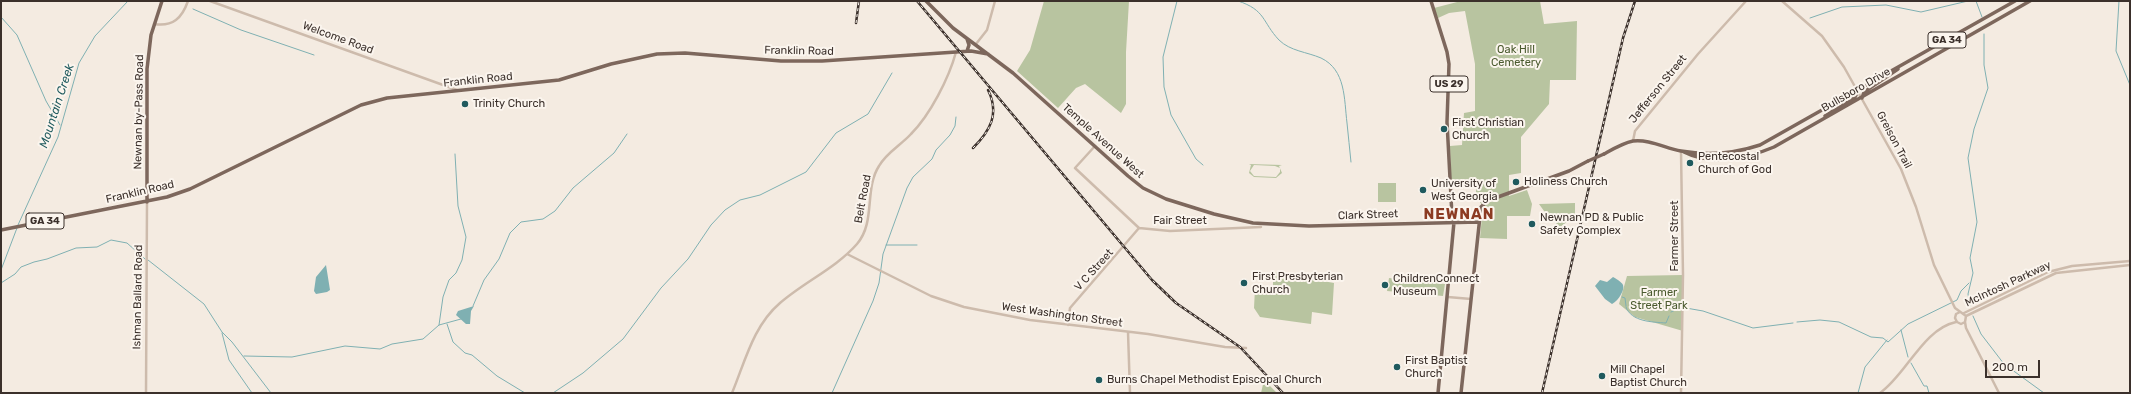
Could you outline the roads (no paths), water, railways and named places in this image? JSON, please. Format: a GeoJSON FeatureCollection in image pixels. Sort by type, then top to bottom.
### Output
{"type":"FeatureCollection","features":[{"type":"Feature","properties":{"kind":"main road","name":"Newnan by-Pass Road"},"geometry":{"type":"LineString","coordinates":[[147,202],[147,68],[154,24],[162,1]]}},
{"type":"Feature","properties":{"kind":"main road","name":"Temple Avenue West"},"geometry":{"type":"LineString","coordinates":[[926,1],[934,11],[966,38],[1013,72],[1128,176],[1153,193],[1201,210],[1260,225]]}},
{"type":"Feature","properties":{"kind":"main road","name":"US 29"},"geometry":{"type":"LineString","coordinates":[[1431,1],[1447,52],[1449,64],[1448,152],[1452,216],[1454,222],[1438,393]]}},
{"type":"Feature","properties":{"kind":"main road","name":"Bullsboro Drive"},"geometry":{"type":"LineString","coordinates":[[1633,141],[1648,142],[1682,151],[1723,154],[1760,145],[2015,1]]}},
{"type":"Feature","properties":{"kind":"main road"},"geometry":{"type":"LineString","coordinates":[[2019,7],[2027,1]]}},
{"type":"Feature","properties":{"kind":"main road","name":"Bullsboro Drive"},"geometry":{"type":"LineString","coordinates":[[1682,151],[1689,155],[1714,159],[1746,156],[1774,147],[2030,1]]}},
{"type":"Feature","properties":{"kind":"main road"},"geometry":{"type":"LineString","coordinates":[[966,38],[969,45],[967,51]]}},
{"type":"Feature","properties":{"kind":"main road"},"geometry":{"type":"LineString","coordinates":[[967,51],[976,44]]}},
{"type":"Feature","properties":{"kind":"main road","name":"Franklin Road"},"geometry":{"type":"LineString","coordinates":[[1,230],[147,202],[190,189],[361,105],[392,97],[559,80],[611,64],[656,54],[685,53],[781,61],[822,61],[967,51]]}},
{"type":"Feature","properties":{"kind":"main road","name":"GA 34"},"geometry":{"type":"LineString","coordinates":[[967,51],[988,54]]}},
{"type":"Feature","properties":{"kind":"main road"},"geometry":{"type":"LineString","coordinates":[[1862,98],[1864,92],[1889,77],[1904,64]]}},
{"type":"Feature","properties":{"kind":"main road"},"geometry":{"type":"LineString","coordinates":[[1821,121],[1836,108],[1855,97],[1858,90]]}},
{"type":"Feature","properties":{"kind":"main road","name":"Jefferson Street"},"geometry":{"type":"LineString","coordinates":[[1461,393],[1481,208],[1488,201],[1569,171],[1633,141]]}},
{"type":"Feature","properties":{"kind":"main road","name":"Clark Street"},"geometry":{"type":"LineString","coordinates":[[1260,225],[1310,226],[1479,222]]}},
{"type":"Feature","properties":{"kind":"street"},"geometry":{"type":"LineString","coordinates":[[154,24],[167,25],[176,21],[182,16],[188,1]]}},
{"type":"Feature","properties":{"kind":"street","name":"Welcome Road"},"geometry":{"type":"LineString","coordinates":[[210,1],[459,90]]}},
{"type":"Feature","properties":{"kind":"street"},"geometry":{"type":"LineString","coordinates":[[976,44],[989,27],[995,1]]}},
{"type":"Feature","properties":{"kind":"street","name":"Jefferson Street"},"geometry":{"type":"LineString","coordinates":[[1633,141],[1635,131],[1698,54],[1746,1]]}},
{"type":"Feature","properties":{"kind":"street","name":"Greison Trail"},"geometry":{"type":"LineString","coordinates":[[1782,1],[1828,44],[1858,90],[1901,169],[1916,206],[1934,265],[1955,308],[1956,314]]}},
{"type":"Feature","properties":{"kind":"street","name":"Belt Road"},"geometry":{"type":"LineString","coordinates":[[732,393],[752,340],[765,320],[780,303],[848,254],[859,241],[866,226],[874,176],[878,167],[885,157],[914,131],[922,120],[947,75],[956,52]]}},
{"type":"Feature","properties":{"kind":"street","name":"Fair Street"},"geometry":{"type":"LineString","coordinates":[[1095,146],[1075,168],[1139,228],[1170,231],[1260,225]]}},
{"type":"Feature","properties":{"kind":"street","name":"Farmer Street"},"geometry":{"type":"LineString","coordinates":[[1681,393],[1683,275],[1682,151]]}},
{"type":"Feature","properties":{"kind":"street","name":"Ishman Ballard Road"},"geometry":{"type":"LineString","coordinates":[[146,393],[147,202]]}},
{"type":"Feature","properties":{"kind":"street","name":"V C Street"},"geometry":{"type":"LineString","coordinates":[[1068,325],[1070,308],[1139,228]]}},
{"type":"Feature","properties":{"kind":"street","name":"West Washington Street"},"geometry":{"type":"LineString","coordinates":[[848,254],[930,296],[945,302],[1020,319],[1246,348]]}},
{"type":"Feature","properties":{"kind":"street","name":"McIntosh Parkway"},"geometry":{"type":"LineString","coordinates":[[1965,315],[2048,272],[2072,266],[2130,261]]}},
{"type":"Feature","properties":{"kind":"street","name":"McIntosh Parkway"},"geometry":{"type":"LineString","coordinates":[[1965,315],[2056,274],[2130,265]]}},
{"type":"Feature","properties":{"kind":"street"},"geometry":{"type":"LineString","coordinates":[[1448,297],[1471,299]]}},
{"type":"Feature","properties":{"kind":"street","name":"Greison Trail"},"geometry":{"type":"LineString","coordinates":[[1955,308],[1960,312]]}},
{"type":"Feature","properties":{"kind":"street"},"geometry":{"type":"LineString","coordinates":[[1880,393],[1893,381],[1925,343],[1951,323],[1956,314],[1960,312],[1965,315],[1966,328],[1999,393]]}},
{"type":"Feature","properties":{"kind":"street"},"geometry":{"type":"LineString","coordinates":[[1955,318],[1957,322]]}},
{"type":"Feature","properties":{"kind":"street"},"geometry":{"type":"LineString","coordinates":[[1951,323],[1957,322],[1966,328]]}},
{"type":"Feature","properties":{"kind":"street"},"geometry":{"type":"LineString","coordinates":[[1961,324],[1965,322]]}},
{"type":"Feature","properties":{"kind":"street"},"geometry":{"type":"LineString","coordinates":[[1128,332],[1130,393]]}},
{"type":"Feature","properties":{"kind":"water"},"geometry":{"type":"Polygon","coordinates":[[[326,265],[330,290],[316,294],[314,291],[316,277],[326,265]]]}},
{"type":"Feature","properties":{"kind":"water"},"geometry":{"type":"Polygon","coordinates":[[[1613,277],[1623,285],[1623,290],[1620,296],[1612,304],[1605,299],[1595,286],[1600,280],[1607,282],[1613,277]]]}},
{"type":"Feature","properties":{"kind":"water"},"geometry":{"type":"Polygon","coordinates":[[[474,306],[471,311],[470,324],[466,324],[456,315],[458,311],[474,306]]]}},
{"type":"Feature","properties":{"kind":"waterway","name":"Mountain Creek"},"geometry":{"type":"LineString","coordinates":[[18,225],[58,137],[79,63],[95,36],[128,1]]}},
{"type":"Feature","properties":{"kind":"waterway"},"geometry":{"type":"LineString","coordinates":[[1177,1],[1163,57],[1164,87],[1171,115],[1196,159],[1203,165]]}},
{"type":"Feature","properties":{"kind":"waterway"},"geometry":{"type":"LineString","coordinates":[[1238,1],[1254,8],[1263,17],[1274,34],[1283,44],[1293,49],[1321,58],[1329,63],[1335,70],[1344,95],[1351,162]]}},
{"type":"Feature","properties":{"kind":"waterway"},"geometry":{"type":"LineString","coordinates":[[1810,18],[1842,7],[1886,5],[1921,12],[1968,1]]}},
{"type":"Feature","properties":{"kind":"waterway"},"geometry":{"type":"LineString","coordinates":[[1976,1],[1982,17]]}},
{"type":"Feature","properties":{"kind":"waterway"},"geometry":{"type":"LineString","coordinates":[[2119,1],[2116,51],[2130,85]]}},
{"type":"Feature","properties":{"kind":"waterway"},"geometry":{"type":"LineString","coordinates":[[193,9],[241,30],[314,55]]}},
{"type":"Feature","properties":{"kind":"waterway"},"geometry":{"type":"LineString","coordinates":[[1,17],[17,35],[46,101],[60,125]]}},
{"type":"Feature","properties":{"kind":"waterway"},"geometry":{"type":"LineString","coordinates":[[1970,306],[1968,294],[1973,273],[1970,258],[1977,222],[1968,158],[1974,129],[1988,88],[1984,65],[1984,34]]}},
{"type":"Feature","properties":{"kind":"waterway"},"geometry":{"type":"LineString","coordinates":[[553,393],[583,373],[623,339],[661,288],[688,259],[711,225],[725,210],[740,200],[760,195],[806,172],[836,133],[868,114],[892,73]]}},
{"type":"Feature","properties":{"kind":"waterway"},"geometry":{"type":"LineString","coordinates":[[832,393],[873,301],[879,283],[883,254],[907,188],[913,177],[932,159],[936,150],[950,135],[955,126],[956,117]]}},
{"type":"Feature","properties":{"kind":"waterway"},"geometry":{"type":"LineString","coordinates":[[473,306],[484,280],[499,259],[510,233],[521,222],[543,219],[555,211],[573,188],[614,153],[627,134]]}},
{"type":"Feature","properties":{"kind":"waterway"},"geometry":{"type":"LineString","coordinates":[[439,325],[443,297],[449,280],[456,273],[462,260],[466,237],[458,206],[455,154]]}},
{"type":"Feature","properties":{"kind":"waterway","name":"Mountain Creek"},"geometry":{"type":"LineString","coordinates":[[1,270],[17,228]]}},
{"type":"Feature","properties":{"kind":"waterway"},"geometry":{"type":"LineString","coordinates":[[1,283],[15,274],[21,267],[76,248],[97,247],[111,240],[127,243],[145,259]]}},
{"type":"Feature","properties":{"kind":"waterway"},"geometry":{"type":"LineString","coordinates":[[886,245],[917,245]]}},
{"type":"Feature","properties":{"kind":"waterway"},"geometry":{"type":"LineString","coordinates":[[148,260],[204,304],[222,332],[232,342],[271,393]]}},
{"type":"Feature","properties":{"kind":"waterway"},"geometry":{"type":"LineString","coordinates":[[1797,322],[1820,320],[1839,322],[1871,337],[1883,338],[1888,342],[1908,324],[1957,300],[1961,291],[1969,283]]}},
{"type":"Feature","properties":{"kind":"waterway"},"geometry":{"type":"LineString","coordinates":[[1622,297],[1625,298],[1626,306]]}},
{"type":"Feature","properties":{"kind":"waterway"},"geometry":{"type":"LineString","coordinates":[[1626,307],[1633,316],[1643,320],[1666,323],[1669,316]]}},
{"type":"Feature","properties":{"kind":"waterway"},"geometry":{"type":"LineString","coordinates":[[1671,312],[1680,308]]}},
{"type":"Feature","properties":{"kind":"waterway"},"geometry":{"type":"LineString","coordinates":[[1686,308],[1703,311],[1753,328],[1793,323]]}},
{"type":"Feature","properties":{"kind":"waterway"},"geometry":{"type":"LineString","coordinates":[[1973,316],[1981,334],[2004,364],[2044,393]]}},
{"type":"Feature","properties":{"kind":"waterway"},"geometry":{"type":"LineString","coordinates":[[244,356],[292,357],[345,346],[380,349],[392,344],[423,339],[439,325],[461,319]]}},
{"type":"Feature","properties":{"kind":"waterway"},"geometry":{"type":"LineString","coordinates":[[447,324],[453,342],[465,353],[472,355],[497,376],[525,393]]}},
{"type":"Feature","properties":{"kind":"waterway"},"geometry":{"type":"LineString","coordinates":[[1901,330],[1908,357]]}},
{"type":"Feature","properties":{"kind":"waterway"},"geometry":{"type":"LineString","coordinates":[[222,333],[229,360],[252,393]]}},
{"type":"Feature","properties":{"kind":"waterway"},"geometry":{"type":"LineString","coordinates":[[1858,393],[1865,367],[1887,340]]}},
{"type":"Feature","properties":{"kind":"waterway"},"geometry":{"type":"LineString","coordinates":[[1911,363],[1924,386],[1927,386],[1929,393]]}},
{"type":"Feature","properties":{"kind":"railway"},"geometry":{"type":"LineString","coordinates":[[856,23],[859,1]]}},
{"type":"Feature","properties":{"kind":"railway"},"geometry":{"type":"LineString","coordinates":[[917,1],[1152,280],[1176,303],[1240,347],[1283,393]]}},
{"type":"Feature","properties":{"kind":"railway"},"geometry":{"type":"LineString","coordinates":[[1542,393],[1623,38],[1635,1]]}},
{"type":"Feature","properties":{"kind":"railway"},"geometry":{"type":"LineString","coordinates":[[973,148],[984,135],[991,122],[993,107],[988,90]]}},
{"type":"Feature","properties":{"kind":"place","name":"Trinity Church"},"geometry":{"type":"Point","coordinates":[465,104]}},
{"type":"Feature","properties":{"kind":"place","name":"First Christian Church"},"geometry":{"type":"Point","coordinates":[1444,129]}},
{"type":"Feature","properties":{"kind":"place","name":"Pentecostal Church of God"},"geometry":{"type":"Point","coordinates":[1690,163]}},
{"type":"Feature","properties":{"kind":"place","name":"Holiness Church"},"geometry":{"type":"Point","coordinates":[1516,182]}},
{"type":"Feature","properties":{"kind":"place","name":"University of West Georgia"},"geometry":{"type":"Point","coordinates":[1423,190]}},
{"type":"Feature","properties":{"kind":"place","name":"Newnan PD & Public Safety Complex"},"geometry":{"type":"Point","coordinates":[1532,224]}},
{"type":"Feature","properties":{"kind":"place","name":"First Presbyterian Church"},"geometry":{"type":"Point","coordinates":[1244,283]}},
{"type":"Feature","properties":{"kind":"place","name":"ChildrenConnect Museum"},"geometry":{"type":"Point","coordinates":[1385,285]}},
{"type":"Feature","properties":{"kind":"place","name":"First Baptist Church"},"geometry":{"type":"Point","coordinates":[1397,367]}},
{"type":"Feature","properties":{"kind":"place","name":"Mill Chapel Baptist Church"},"geometry":{"type":"Point","coordinates":[1602,376]}},
{"type":"Feature","properties":{"kind":"place","name":"Burns Chapel Methodist Episcopal Church"},"geometry":{"type":"Point","coordinates":[1099,380]}},
{"type":"Feature","properties":{"kind":"district","name":"NEWNAN"},"geometry":{"type":"Point","coordinates":[1459,215]}},
{"type":"Feature","properties":{"kind":"park label","name":"Oak Hill Cemetery"},"geometry":{"type":"Point","coordinates":[1516,56]}},
{"type":"Feature","properties":{"kind":"park label","name":"Farmer Street Park"},"geometry":{"type":"Point","coordinates":[1659,299]}}]}
